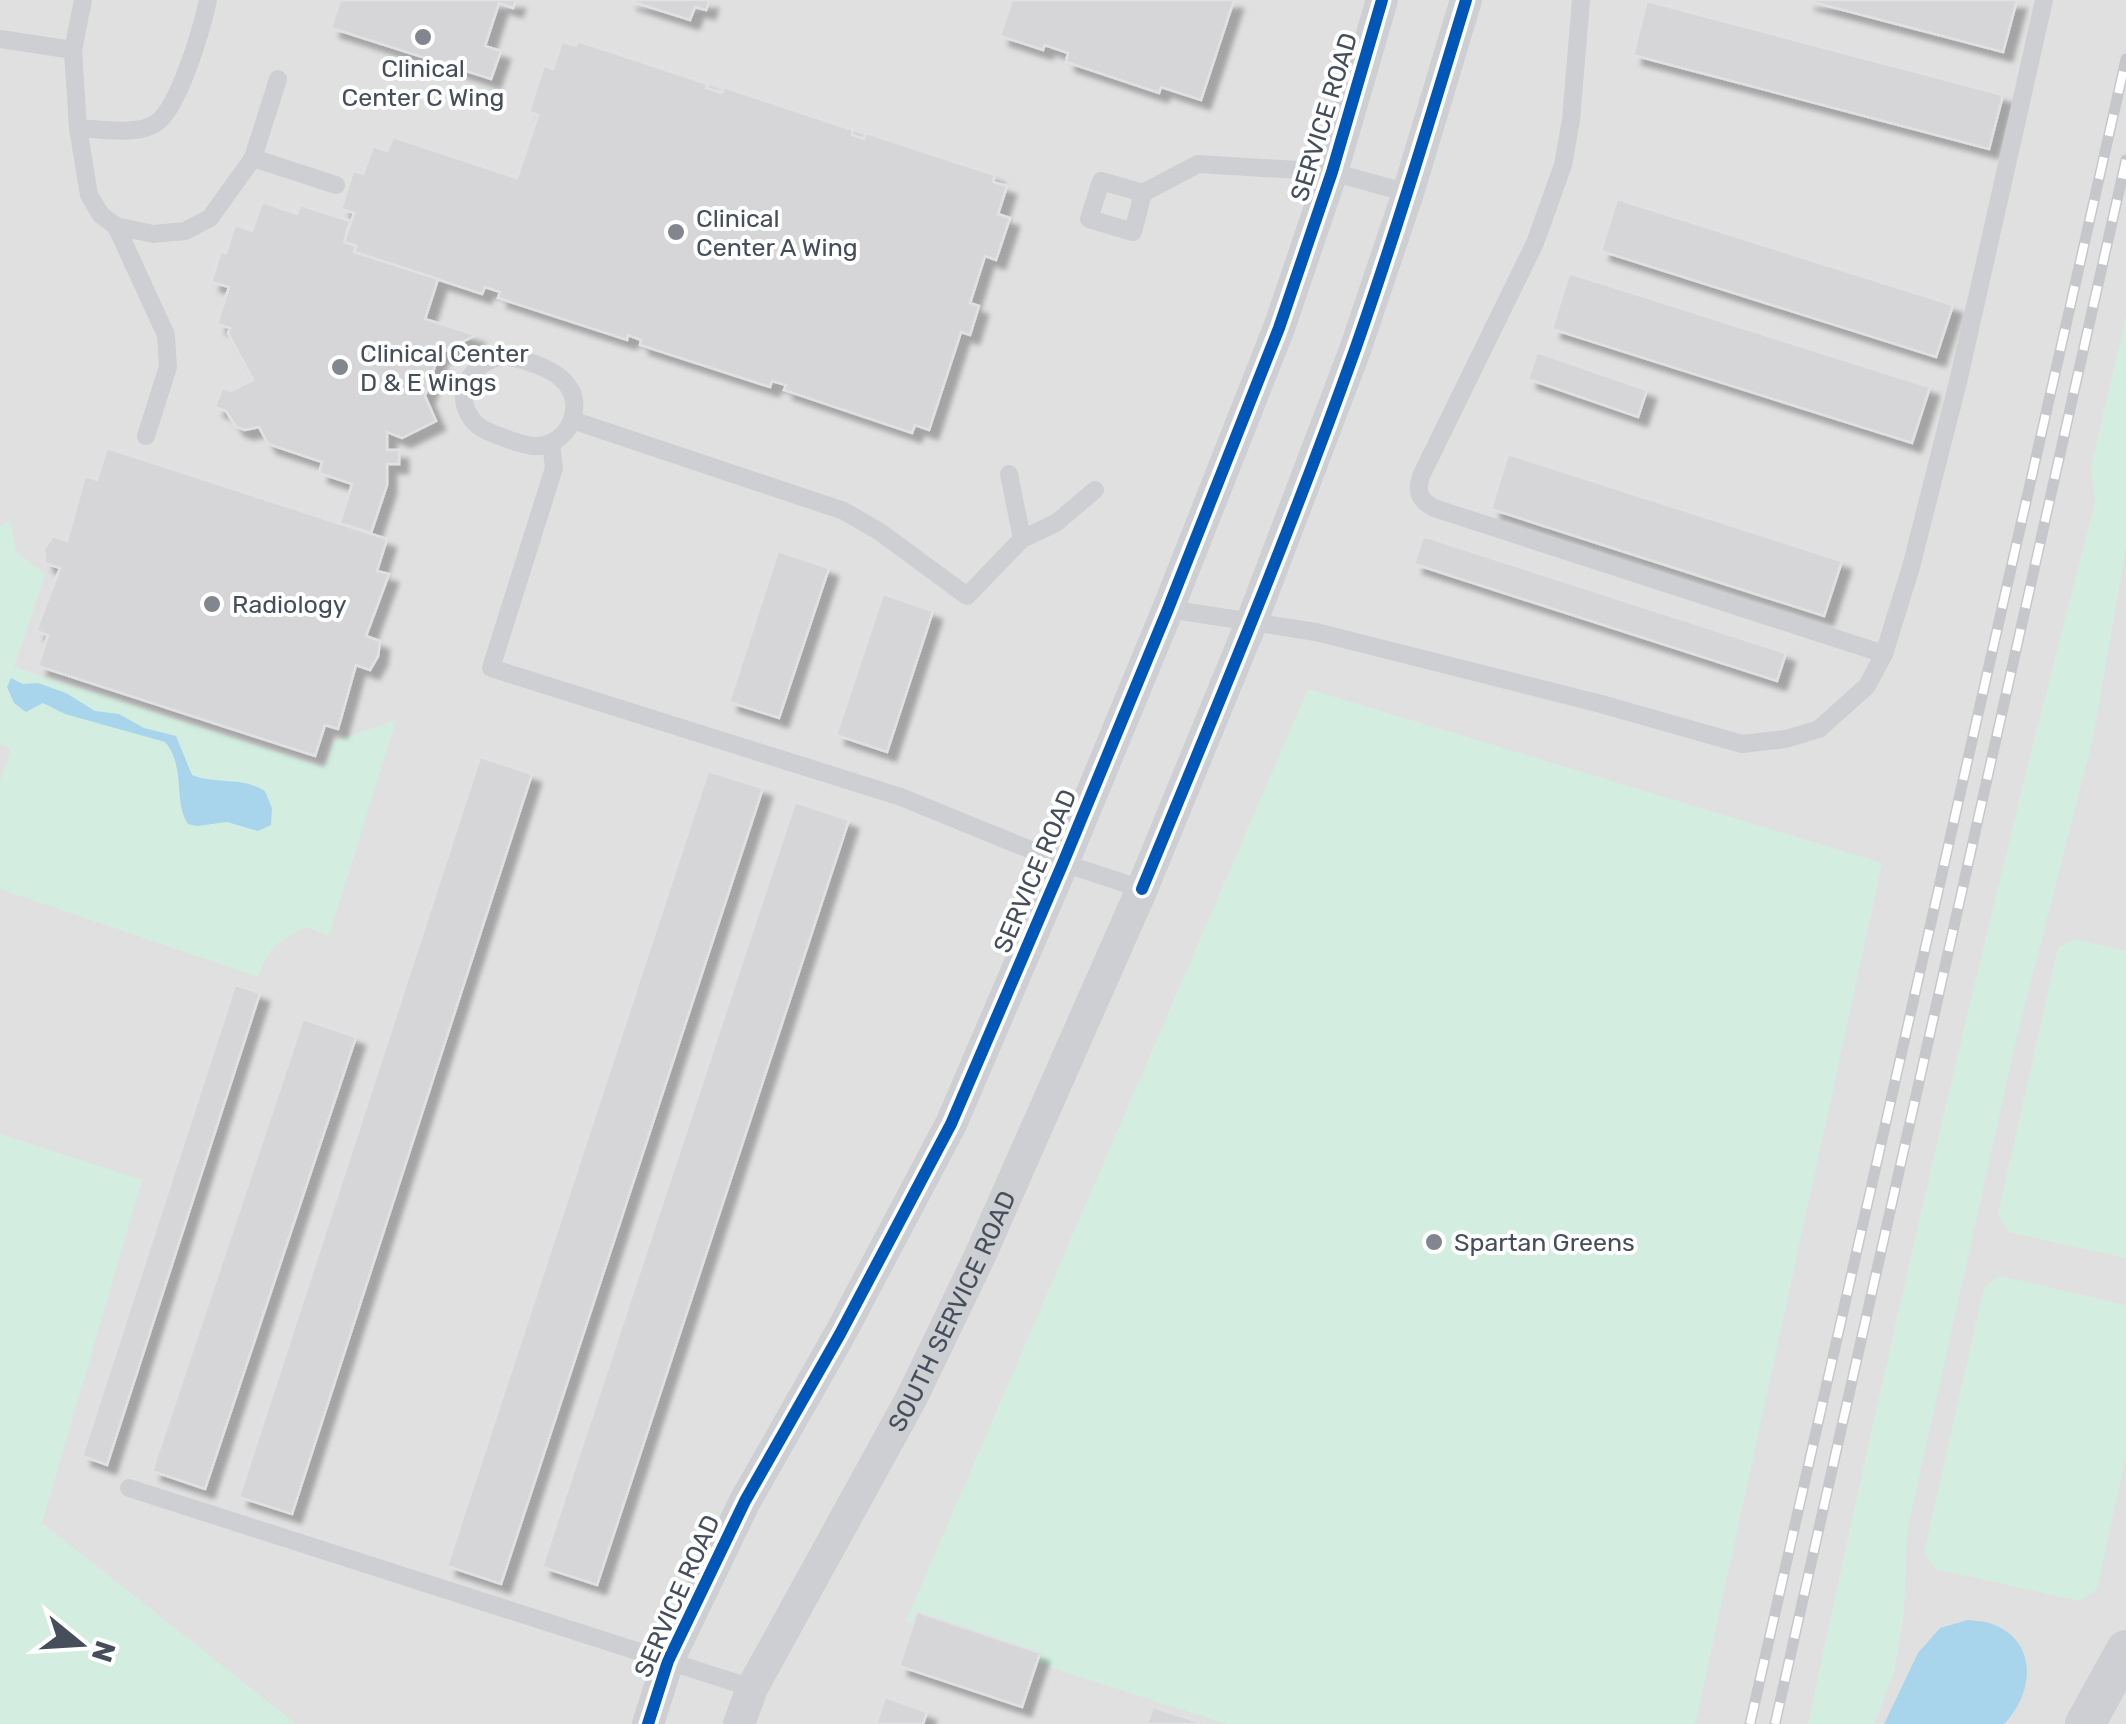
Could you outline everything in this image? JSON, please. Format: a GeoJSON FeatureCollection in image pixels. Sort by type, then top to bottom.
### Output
{"type":"FeatureCollection","features":[{"type":"Feature","properties":{"kind":"street","name":"SERVICE ROAD"},"geometry":{"type":"LineString","coordinates":[[648,1724],[668,1661],[746,1501],[951,1124],[1168,609],[1280,328],[1332,172],[1382,0]]}},
{"type":"Feature","properties":{"kind":"street"},"geometry":{"type":"LineString","coordinates":[[1142,889],[1252,621],[1355,350],[1408,193],[1466,0]]}},
{"type":"Feature","properties":{"kind":"street","name":"SOUTH SERVICE ROAD"},"geometry":{"type":"LineString","coordinates":[[739,1724],[752,1688],[910,1399],[980,1258],[1142,889]]}},
{"type":"Feature","properties":{"kind":"street"},"geometry":{"type":"LineString","coordinates":[[2084,1724],[2126,1650]]}},
{"type":"Feature","properties":{"kind":"lane"},"geometry":{"type":"LineString","coordinates":[[83,0],[73,50],[78,128],[88,195],[102,215],[116,226],[153,234],[184,232],[210,218],[253,158],[278,79]]}},
{"type":"Feature","properties":{"kind":"lane"},"geometry":{"type":"LineString","coordinates":[[78,128],[137,128],[154,125],[163,117],[172,108],[208,0]]}},
{"type":"Feature","properties":{"kind":"lane"},"geometry":{"type":"LineString","coordinates":[[1581,0],[1564,165],[1536,243],[1421,476],[1420,496],[1434,508],[1884,654]]}},
{"type":"Feature","properties":{"kind":"lane"},"geometry":{"type":"LineString","coordinates":[[1168,609],[1316,632],[1742,744],[1786,739],[1819,729],[1867,686],[1884,654],[1911,567],[1962,366],[2044,0]]}},
{"type":"Feature","properties":{"kind":"lane"},"geometry":{"type":"LineString","coordinates":[[0,40],[73,50]]}},
{"type":"Feature","properties":{"kind":"lane"},"geometry":{"type":"LineString","coordinates":[[253,158],[336,185]]}},
{"type":"Feature","properties":{"kind":"lane"},"geometry":{"type":"LineString","coordinates":[[1143,194],[1198,164],[1332,172],[1408,193]]}},
{"type":"Feature","properties":{"kind":"lane"},"geometry":{"type":"LineString","coordinates":[[116,226],[166,335],[169,352],[146,436]]}},
{"type":"Feature","properties":{"kind":"lane"},"geometry":{"type":"LineString","coordinates":[[506,356],[550,370],[568,385],[573,396],[572,420],[560,438],[551,443],[525,445],[482,428],[472,420],[464,396],[472,372],[493,357],[506,356]]}},
{"type":"Feature","properties":{"kind":"lane"},"geometry":{"type":"LineString","coordinates":[[572,420],[844,510],[967,596],[1022,539],[1056,523],[1095,490]]}},
{"type":"Feature","properties":{"kind":"lane"},"geometry":{"type":"LineString","coordinates":[[551,443],[554,468],[491,668],[901,797],[1062,863],[1142,889]]}},
{"type":"Feature","properties":{"kind":"lane"},"geometry":{"type":"LineString","coordinates":[[1009,474],[1022,539]]}},
{"type":"Feature","properties":{"kind":"lane"},"geometry":{"type":"LineString","coordinates":[[129,1488],[752,1688]]}},
{"type":"Feature","properties":{"kind":"shaded area"},"geometry":{"type":"Polygon","coordinates":[[[0,0],[2126,0],[2126,1724],[0,1724],[0,0]]]}},
{"type":"Feature","properties":{"kind":"green space"},"geometry":{"type":"Polygon","coordinates":[[[2126,317],[2126,546],[2093,738],[2016,1040],[1907,1531],[1904,1612],[1894,1672],[1874,1724],[1808,1724],[1944,1112],[2095,503],[2091,467],[2126,317]]]}},
{"type":"Feature","properties":{"kind":"green space"},"geometry":{"type":"Polygon","coordinates":[[[10,520],[16,552],[45,574],[14,667],[324,767],[333,742],[396,720],[329,936],[306,927],[288,937],[270,952],[259,977],[0,889],[0,781],[11,748],[0,744],[0,527],[10,520]]]}},
{"type":"Feature","properties":{"kind":"green space","name":"Spartan Greens"},"geometry":{"type":"Polygon","coordinates":[[[1308,689],[1882,863],[1695,1724],[1227,1724],[906,1621],[1308,689]]]}},
{"type":"Feature","properties":{"kind":"green space"},"geometry":{"type":"Polygon","coordinates":[[[2074,939],[2126,951],[2126,1258],[2008,1232],[1998,1215],[2058,948],[2074,939]]]}},
{"type":"Feature","properties":{"kind":"green space"},"geometry":{"type":"Polygon","coordinates":[[[0,1134],[142,1180],[42,1523],[296,1724],[0,1724],[0,1134]]]}},
{"type":"Feature","properties":{"kind":"green space"},"geometry":{"type":"Polygon","coordinates":[[[2000,1276],[2126,1305],[2126,1454],[2097,1589],[2080,1601],[1935,1569],[1924,1553],[1984,1288],[2000,1276]]]}},
{"type":"Feature","properties":{"kind":"water"},"geometry":{"type":"Polygon","coordinates":[[[11,678],[23,684],[38,683],[66,693],[95,711],[119,714],[144,728],[176,736],[192,775],[265,791],[272,808],[271,825],[258,831],[227,822],[188,824],[175,762],[165,742],[65,714],[43,703],[26,712],[14,703],[7,687],[11,678]]]}},
{"type":"Feature","properties":{"kind":"water"},"geometry":{"type":"Polygon","coordinates":[[[1968,1620],[1989,1623],[2007,1632],[2024,1655],[2026,1684],[2014,1712],[2004,1724],[1884,1724],[1918,1653],[1940,1628],[1968,1620]]]}},
{"type":"Feature","properties":{"kind":"building","name":"Clinical Center C Wing"},"geometry":{"type":"Polygon","coordinates":[[[340,0],[516,0],[513,8],[499,3],[485,46],[501,51],[491,79],[331,28],[340,0]]]}},
{"type":"Feature","properties":{"kind":"building"},"geometry":{"type":"Polygon","coordinates":[[[627,0],[709,0],[706,10],[695,7],[690,20],[627,0]]]}},
{"type":"Feature","properties":{"kind":"building"},"geometry":{"type":"Polygon","coordinates":[[[1012,0],[1234,0],[1201,100],[1161,87],[1159,93],[1066,62],[1068,53],[1045,45],[1043,50],[1000,36],[1012,0]]]}},
{"type":"Feature","properties":{"kind":"building"},"geometry":{"type":"Polygon","coordinates":[[[1805,0],[2017,0],[2003,52],[1805,0]]]}},
{"type":"Feature","properties":{"kind":"building"},"geometry":{"type":"Polygon","coordinates":[[[1647,1],[2003,95],[1989,149],[1633,55],[1647,1]]]}},
{"type":"Feature","properties":{"kind":"building","name":"Clinical Center A Wing"},"geometry":{"type":"Polygon","coordinates":[[[578,41],[708,84],[706,88],[722,93],[724,87],[853,130],[852,135],[864,139],[866,133],[995,175],[993,182],[1007,186],[998,214],[1010,218],[996,260],[985,256],[970,303],[979,306],[970,335],[961,332],[929,430],[915,425],[912,433],[784,390],[786,385],[772,381],[770,387],[640,345],[641,340],[628,335],[627,340],[498,298],[500,292],[485,287],[482,294],[354,252],[356,246],[344,242],[354,213],[341,209],[353,171],[363,174],[373,146],[387,151],[393,137],[517,178],[538,115],[529,112],[544,65],[553,69],[562,42],[576,46],[578,41]]]}},
{"type":"Feature","properties":{"kind":"building"},"geometry":{"type":"Polygon","coordinates":[[[1617,199],[1953,305],[1936,357],[1601,251],[1617,199]]]}},
{"type":"Feature","properties":{"kind":"building","name":"Clinical Center D & E Wings"},"geometry":{"type":"Polygon","coordinates":[[[262,202],[297,214],[300,205],[350,221],[344,242],[356,246],[354,252],[438,279],[425,319],[476,335],[439,354],[425,396],[436,421],[402,438],[387,432],[387,450],[399,450],[399,464],[387,464],[387,485],[371,533],[340,523],[352,484],[319,473],[322,462],[268,444],[259,427],[236,427],[226,411],[215,407],[222,388],[231,391],[253,380],[228,333],[230,328],[217,324],[229,287],[211,282],[235,225],[252,231],[262,202]]]}},
{"type":"Feature","properties":{"kind":"building"},"geometry":{"type":"Polygon","coordinates":[[[1569,273],[1930,387],[1912,443],[1552,329],[1569,273]]]}},
{"type":"Feature","properties":{"kind":"building"},"geometry":{"type":"Polygon","coordinates":[[[1537,352],[1647,390],[1638,417],[1528,379],[1537,352]]]}},
{"type":"Feature","properties":{"kind":"building","name":"Radiology"},"geometry":{"type":"Polygon","coordinates":[[[107,448],[387,539],[377,571],[389,574],[366,636],[380,641],[378,656],[370,670],[356,665],[338,729],[325,725],[315,756],[38,666],[48,635],[36,631],[60,568],[45,563],[44,549],[53,536],[67,541],[85,476],[97,480],[107,448]]]}},
{"type":"Feature","properties":{"kind":"building"},"geometry":{"type":"Polygon","coordinates":[[[1508,454],[1842,561],[1824,616],[1491,509],[1508,454]]]}},
{"type":"Feature","properties":{"kind":"building"},"geometry":{"type":"Polygon","coordinates":[[[1423,536],[1786,653],[1777,681],[1414,564],[1423,536]]]}},
{"type":"Feature","properties":{"kind":"building"},"geometry":{"type":"Polygon","coordinates":[[[778,551],[829,568],[779,718],[729,702],[778,551]]]}},
{"type":"Feature","properties":{"kind":"building"},"geometry":{"type":"Polygon","coordinates":[[[883,594],[933,611],[887,752],[836,735],[883,594]]]}},
{"type":"Feature","properties":{"kind":"building"},"geometry":{"type":"Polygon","coordinates":[[[480,757],[532,774],[292,1514],[239,1497],[480,757]]]}},
{"type":"Feature","properties":{"kind":"building"},"geometry":{"type":"Polygon","coordinates":[[[708,771],[763,788],[501,1584],[447,1566],[708,771]]]}},
{"type":"Feature","properties":{"kind":"building"},"geometry":{"type":"Polygon","coordinates":[[[795,802],[849,820],[597,1585],[542,1567],[795,802]]]}},
{"type":"Feature","properties":{"kind":"building"},"geometry":{"type":"Polygon","coordinates":[[[235,985],[260,993],[107,1465],[82,1456],[235,985]]]}},
{"type":"Feature","properties":{"kind":"building"},"geometry":{"type":"Polygon","coordinates":[[[303,1019],[356,1037],[205,1489],[152,1471],[303,1019]]]}},
{"type":"Feature","properties":{"kind":"building"},"geometry":{"type":"Polygon","coordinates":[[[917,1612],[1040,1653],[1022,1707],[899,1666],[917,1612]]]}},
{"type":"Feature","properties":{"kind":"building"},"geometry":{"type":"Polygon","coordinates":[[[885,1697],[927,1712],[923,1724],[876,1724],[885,1697]]]}},
{"type":"Feature","properties":{"kind":"building"},"geometry":{"type":"Polygon","coordinates":[[[1153,1707],[1205,1724],[1147,1724],[1153,1707]]]}},
{"type":"Feature","properties":{"kind":"railway"},"geometry":{"type":"LineString","coordinates":[[1750,1724],[2126,59]]}},
{"type":"Feature","properties":{"kind":"railway"},"geometry":{"type":"LineString","coordinates":[[1775,1724],[2126,160]]}},
{"type":"Feature","properties":{"kind":"cycle path"},"geometry":{"type":"LineString","coordinates":[[648,1724],[668,1661],[745,1501],[840,1334],[951,1124],[1063,863],[1279,328],[1332,172],[1382,0]]}},
{"type":"Feature","properties":{"kind":"cycle path"},"geometry":{"type":"LineString","coordinates":[[1142,889],[1252,620],[1356,347],[1466,0]]}},
{"type":"Feature","properties":{"kind":"place","name":"Clinical Center C Wing"},"geometry":{"type":"Point","coordinates":[423,37]}},
{"type":"Feature","properties":{"kind":"place","name":"Clinical Center A Wing"},"geometry":{"type":"Point","coordinates":[676,232]}},
{"type":"Feature","properties":{"kind":"place","name":"Clinical Center D & E Wings"},"geometry":{"type":"Point","coordinates":[340,367]}},
{"type":"Feature","properties":{"kind":"place","name":"Radiology"},"geometry":{"type":"Point","coordinates":[212,604]}},
{"type":"Feature","properties":{"kind":"place","name":"Spartan Greens"},"geometry":{"type":"Point","coordinates":[1434,1242]}}]}
